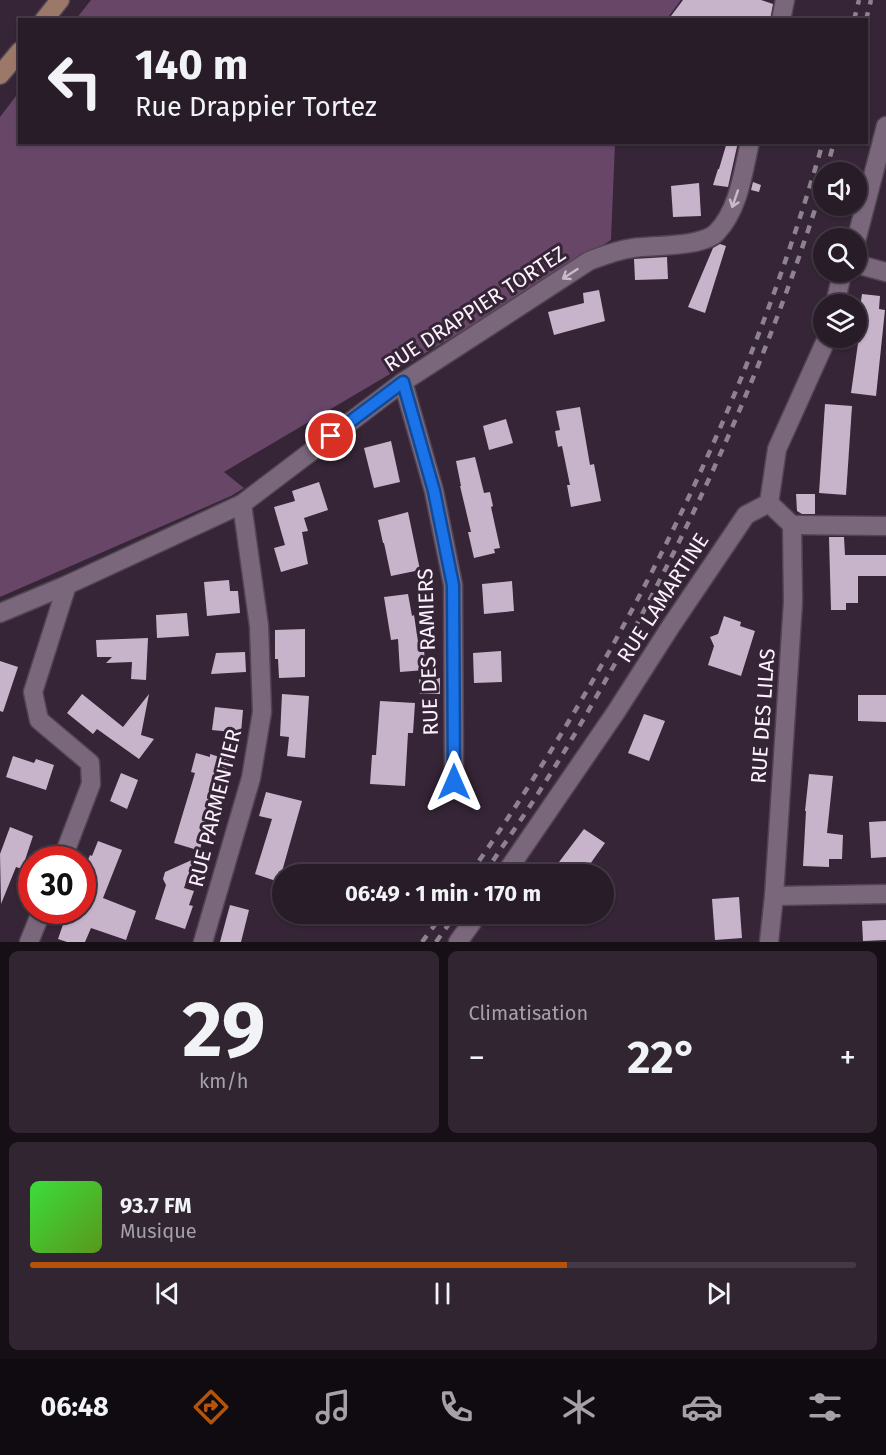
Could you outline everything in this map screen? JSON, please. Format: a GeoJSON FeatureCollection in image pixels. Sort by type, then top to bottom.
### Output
{"type":"FeatureCollection","features":[{"type":"Feature","properties":{"kind":"street"},"geometry":{"type":"LineString","coordinates":[[46,18],[60,0]]}},
{"type":"Feature","properties":{"kind":"street"},"geometry":{"type":"LineString","coordinates":[[781,18],[785,0]]}},
{"type":"Feature","properties":{"kind":"street"},"geometry":{"type":"LineString","coordinates":[[1,71],[18,53]]}},
{"type":"Feature","properties":{"kind":"street"},"geometry":{"type":"LineString","coordinates":[[859,228],[886,126]]}},
{"type":"Feature","properties":{"kind":"street","name":"RUE DRAPPIER TORTEZ"},"geometry":{"type":"LineString","coordinates":[[0,613],[67,585],[242,504],[403,382],[590,261],[611,252],[634,248],[701,242],[716,234],[727,219],[736,198],[750,144]]}},
{"type":"Feature","properties":{"kind":"street"},"geometry":{"type":"LineString","coordinates":[[867,267],[886,272]]}},
{"type":"Feature","properties":{"kind":"street"},"geometry":{"type":"LineString","coordinates":[[822,348],[777,449],[769,503],[792,525],[886,526]]}},
{"type":"Feature","properties":{"kind":"street","name":"RUE DES RAMIERS"},"geometry":{"type":"LineString","coordinates":[[403,382],[434,491],[453,585],[454,782]]}},
{"type":"Feature","properties":{"kind":"street","name":"RUE LAMARTINE"},"geometry":{"type":"LineString","coordinates":[[512,864],[616,712],[746,515],[769,503]]}},
{"type":"Feature","properties":{"kind":"street","name":"RUE PARMENTIER"},"geometry":{"type":"LineString","coordinates":[[203,942],[250,778],[262,712],[260,626],[242,504]]}},
{"type":"Feature","properties":{"kind":"street","name":"RUE DES LILAS"},"geometry":{"type":"LineString","coordinates":[[770,942],[793,602],[792,525]]}},
{"type":"Feature","properties":{"kind":"street"},"geometry":{"type":"LineString","coordinates":[[67,585],[33,692],[39,720],[90,764],[92,784],[68,846]]}},
{"type":"Feature","properties":{"kind":"street"},"geometry":{"type":"LineString","coordinates":[[774,896],[886,894]]}},
{"type":"Feature","properties":{"kind":"street"},"geometry":{"type":"LineString","coordinates":[[29,942],[36,924]]}},
{"type":"Feature","properties":{"kind":"street"},"geometry":{"type":"LineString","coordinates":[[458,942],[471,924]]}},
{"type":"Feature","properties":{"kind":"shaded area"},"geometry":{"type":"Polygon","coordinates":[[[91,0],[681,0],[668,18],[77,18],[91,0]]]}},
{"type":"Feature","properties":{"kind":"shaded area"},"geometry":{"type":"Polygon","coordinates":[[[18,93],[18,144],[615,144],[611,240],[517,299],[224,472],[244,488],[231,496],[0,597],[0,117],[18,93]]]}},
{"type":"Feature","properties":{"kind":"building"},"geometry":{"type":"Polygon","coordinates":[[[683,0],[761,0],[773,4],[770,18],[670,18],[683,0]]]}},
{"type":"Feature","properties":{"kind":"building"},"geometry":{"type":"Polygon","coordinates":[[[726,144],[738,144],[728,187],[713,185],[726,144]]]}},
{"type":"Feature","properties":{"kind":"building"},"geometry":{"type":"Polygon","coordinates":[[[753,182],[761,185],[759,192],[751,190],[753,182]]]}},
{"type":"Feature","properties":{"kind":"building"},"geometry":{"type":"Polygon","coordinates":[[[699,183],[701,216],[673,217],[671,186],[699,183]]]}},
{"type":"Feature","properties":{"kind":"building"},"geometry":{"type":"Polygon","coordinates":[[[720,244],[726,246],[705,313],[688,307],[713,248],[720,244]]]}},
{"type":"Feature","properties":{"kind":"building"},"geometry":{"type":"Polygon","coordinates":[[[667,257],[668,279],[635,280],[634,259],[667,257]]]}},
{"type":"Feature","properties":{"kind":"building"},"geometry":{"type":"Polygon","coordinates":[[[599,290],[605,321],[554,335],[548,312],[584,303],[583,293],[599,290]]]}},
{"type":"Feature","properties":{"kind":"building"},"geometry":{"type":"Polygon","coordinates":[[[867,295],[880,296],[879,309],[885,310],[876,396],[851,393],[857,348],[867,348],[867,295]]]}},
{"type":"Feature","properties":{"kind":"building"},"geometry":{"type":"Polygon","coordinates":[[[825,404],[852,406],[846,495],[819,493],[825,404]]]}},
{"type":"Feature","properties":{"kind":"building"},"geometry":{"type":"Polygon","coordinates":[[[580,407],[590,465],[594,464],[601,501],[571,507],[567,485],[570,485],[562,446],[558,447],[555,431],[560,430],[556,411],[580,407]]]}},
{"type":"Feature","properties":{"kind":"building"},"geometry":{"type":"Polygon","coordinates":[[[506,419],[513,443],[489,450],[483,426],[506,419]]]}},
{"type":"Feature","properties":{"kind":"building"},"geometry":{"type":"Polygon","coordinates":[[[391,441],[400,482],[374,488],[364,448],[391,441]]]}},
{"type":"Feature","properties":{"kind":"building"},"geometry":{"type":"Polygon","coordinates":[[[475,457],[484,493],[490,492],[500,548],[494,549],[495,553],[474,558],[456,461],[475,457]]]}},
{"type":"Feature","properties":{"kind":"building"},"geometry":{"type":"Polygon","coordinates":[[[319,482],[328,510],[304,518],[308,531],[302,532],[308,564],[281,572],[274,548],[285,545],[274,507],[295,501],[292,491],[319,482]]]}},
{"type":"Feature","properties":{"kind":"building"},"geometry":{"type":"Polygon","coordinates":[[[796,494],[815,494],[815,514],[802,514],[797,511],[796,494]]]}},
{"type":"Feature","properties":{"kind":"building"},"geometry":{"type":"Polygon","coordinates":[[[408,512],[420,570],[391,576],[378,520],[408,512]]]}},
{"type":"Feature","properties":{"kind":"building"},"geometry":{"type":"Polygon","coordinates":[[[829,537],[844,537],[845,555],[886,555],[886,576],[858,576],[858,603],[846,603],[846,610],[831,610],[829,537]]]}},
{"type":"Feature","properties":{"kind":"building"},"geometry":{"type":"Polygon","coordinates":[[[229,580],[230,591],[238,591],[240,613],[207,616],[204,582],[229,580]]]}},
{"type":"Feature","properties":{"kind":"building"},"geometry":{"type":"Polygon","coordinates":[[[512,581],[514,611],[484,614],[482,584],[512,581]]]}},
{"type":"Feature","properties":{"kind":"building"},"geometry":{"type":"Polygon","coordinates":[[[408,594],[419,648],[424,648],[425,670],[400,672],[398,639],[391,640],[384,597],[408,594]]]}},
{"type":"Feature","properties":{"kind":"building"},"geometry":{"type":"Polygon","coordinates":[[[187,613],[189,636],[157,638],[156,615],[187,613]]]}},
{"type":"Feature","properties":{"kind":"building"},"geometry":{"type":"Polygon","coordinates":[[[724,616],[741,622],[740,626],[755,631],[741,676],[708,665],[714,646],[710,637],[718,634],[724,616]]]}},
{"type":"Feature","properties":{"kind":"building"},"geometry":{"type":"Polygon","coordinates":[[[305,629],[305,677],[279,678],[278,659],[275,659],[275,630],[305,629]]]}},
{"type":"Feature","properties":{"kind":"building"},"geometry":{"type":"Polygon","coordinates":[[[148,638],[146,680],[131,679],[132,662],[106,663],[112,657],[97,657],[96,640],[148,638]]]}},
{"type":"Feature","properties":{"kind":"building"},"geometry":{"type":"Polygon","coordinates":[[[501,651],[502,682],[474,683],[473,653],[501,651]]]}},
{"type":"Feature","properties":{"kind":"building"},"geometry":{"type":"Polygon","coordinates":[[[245,652],[246,672],[211,674],[216,653],[245,652]]]}},
{"type":"Feature","properties":{"kind":"building"},"geometry":{"type":"Polygon","coordinates":[[[0,661],[18,667],[3,712],[0,711],[0,661]]]}},
{"type":"Feature","properties":{"kind":"building"},"geometry":{"type":"Polygon","coordinates":[[[440,678],[440,694],[420,694],[419,679],[440,678]]]}},
{"type":"Feature","properties":{"kind":"building"},"geometry":{"type":"Polygon","coordinates":[[[82,694],[123,727],[149,694],[141,735],[154,739],[139,759],[97,729],[93,734],[67,713],[82,694]]]}},
{"type":"Feature","properties":{"kind":"building"},"geometry":{"type":"Polygon","coordinates":[[[282,694],[309,696],[305,758],[287,756],[289,737],[280,736],[282,694]]]}},
{"type":"Feature","properties":{"kind":"building"},"geometry":{"type":"Polygon","coordinates":[[[858,695],[886,695],[886,722],[858,721],[858,695]]]}},
{"type":"Feature","properties":{"kind":"building"},"geometry":{"type":"Polygon","coordinates":[[[380,701],[415,703],[413,733],[408,733],[405,786],[370,784],[372,755],[376,755],[380,701]]]}},
{"type":"Feature","properties":{"kind":"building"},"geometry":{"type":"Polygon","coordinates":[[[215,707],[243,710],[241,733],[212,730],[215,707]]]}},
{"type":"Feature","properties":{"kind":"building"},"geometry":{"type":"Polygon","coordinates":[[[644,714],[665,721],[649,761],[628,753],[644,714]]]}},
{"type":"Feature","properties":{"kind":"building"},"geometry":{"type":"Polygon","coordinates":[[[196,753],[210,757],[210,754],[229,760],[200,849],[174,843],[195,773],[191,772],[196,753]]]}},
{"type":"Feature","properties":{"kind":"building"},"geometry":{"type":"Polygon","coordinates":[[[13,756],[34,763],[36,759],[54,765],[46,790],[6,777],[13,756]]]}},
{"type":"Feature","properties":{"kind":"building"},"geometry":{"type":"Polygon","coordinates":[[[121,773],[138,780],[127,809],[110,801],[121,773]]]}},
{"type":"Feature","properties":{"kind":"building"},"geometry":{"type":"Polygon","coordinates":[[[809,774],[833,776],[827,833],[843,835],[842,859],[829,859],[829,867],[803,866],[809,774]]]}},
{"type":"Feature","properties":{"kind":"building"},"geometry":{"type":"Polygon","coordinates":[[[266,792],[302,801],[284,864],[272,864],[272,880],[255,874],[272,819],[259,816],[266,792]]]}},
{"type":"Feature","properties":{"kind":"building"},"geometry":{"type":"Polygon","coordinates":[[[886,821],[886,857],[871,858],[869,822],[886,821]]]}},
{"type":"Feature","properties":{"kind":"building"},"geometry":{"type":"Polygon","coordinates":[[[10,827],[33,836],[30,846],[18,846],[18,868],[16,867],[1,904],[0,854],[10,827]]]}},
{"type":"Feature","properties":{"kind":"building"},"geometry":{"type":"Polygon","coordinates":[[[584,829],[605,843],[590,864],[558,864],[584,829]]]}},
{"type":"Feature","properties":{"kind":"building"},"geometry":{"type":"Polygon","coordinates":[[[98,841],[122,850],[103,898],[136,911],[126,940],[91,928],[85,942],[67,942],[58,939],[63,924],[96,924],[96,846],[98,841]]]}},
{"type":"Feature","properties":{"kind":"building"},"geometry":{"type":"Polygon","coordinates":[[[194,859],[184,888],[194,891],[189,905],[193,906],[185,929],[155,919],[166,885],[163,879],[165,872],[194,859]]]}},
{"type":"Feature","properties":{"kind":"building"},"geometry":{"type":"Polygon","coordinates":[[[739,897],[742,938],[715,940],[712,899],[739,897]]]}},
{"type":"Feature","properties":{"kind":"building"},"geometry":{"type":"Polygon","coordinates":[[[230,905],[249,910],[241,942],[220,942],[230,905]]]}},
{"type":"Feature","properties":{"kind":"building"},"geometry":{"type":"Polygon","coordinates":[[[886,920],[886,940],[863,941],[862,921],[886,920]]]}},
{"type":"Feature","properties":{"kind":"railway"},"geometry":{"type":"LineString","coordinates":[[854,18],[859,0]]}},
{"type":"Feature","properties":{"kind":"railway"},"geometry":{"type":"LineString","coordinates":[[866,18],[871,0]]}},
{"type":"Feature","properties":{"kind":"railway"},"geometry":{"type":"LineString","coordinates":[[477,864],[527,789],[580,702],[630,613],[676,523],[719,430],[758,336],[793,240],[822,144]]}},
{"type":"Feature","properties":{"kind":"railway"},"geometry":{"type":"LineString","coordinates":[[829,162],[833,144]]}},
{"type":"Feature","properties":{"kind":"railway"},"geometry":{"type":"LineString","coordinates":[[491,864],[537,796],[578,729],[660,580],[713,469],[762,356],[813,215]]}},
{"type":"Feature","properties":{"kind":"railway"},"geometry":{"type":"LineString","coordinates":[[422,942],[436,924]]}},
{"type":"Feature","properties":{"kind":"railway"},"geometry":{"type":"LineString","coordinates":[[436,942],[449,924]]}},
{"type":"Feature","properties":{"kind":"route"},"geometry":{"type":"LineString","coordinates":[[331,436],[403,382],[434,491],[453,585],[454,782]]}}]}
